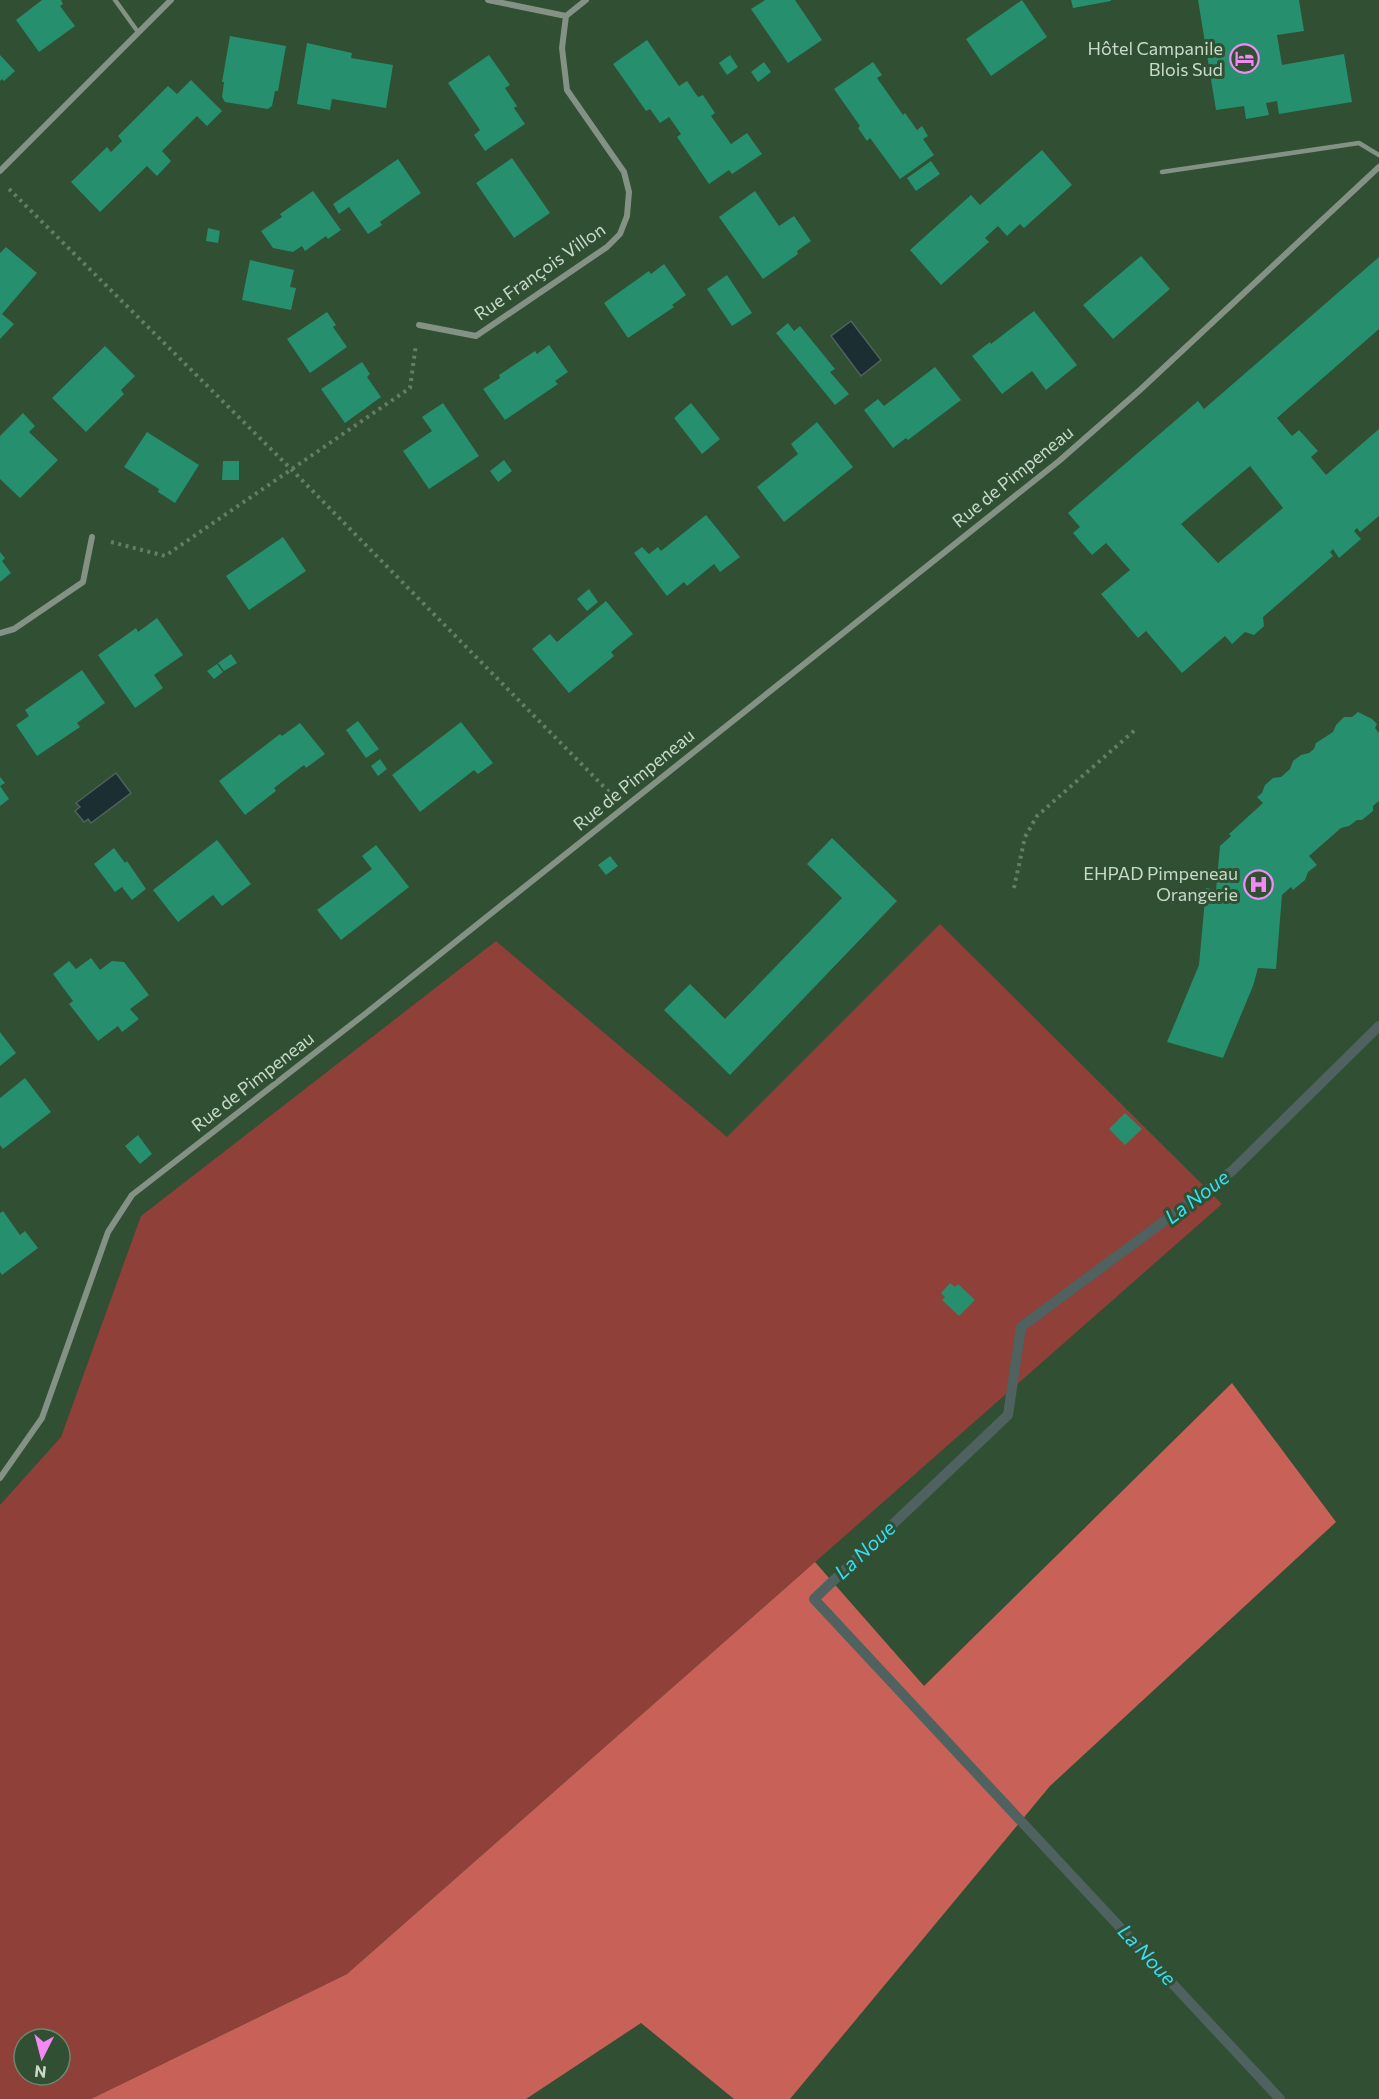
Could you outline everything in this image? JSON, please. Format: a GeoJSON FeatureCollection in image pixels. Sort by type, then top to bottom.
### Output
{"type":"FeatureCollection","features":[{"type":"Feature","properties":{"kind":"street"},"geometry":{"type":"LineString","coordinates":[[0,171],[171,0]]}},
{"type":"Feature","properties":{"kind":"street"},"geometry":{"type":"LineString","coordinates":[[488,0],[566,16],[586,0]]}},
{"type":"Feature","properties":{"kind":"street","name":"Rue François Villon"},"geometry":{"type":"LineString","coordinates":[[419,325],[476,336],[607,247],[620,234],[627,216],[629,192],[624,172],[567,90],[562,48],[566,16]]}},
{"type":"Feature","properties":{"kind":"street","name":"Rue de Pimpeneau"},"geometry":{"type":"LineString","coordinates":[[0,1478],[42,1418],[108,1232],[132,1195],[366,1014],[1059,461],[1140,390],[1379,167]]}},
{"type":"Feature","properties":{"kind":"street"},"geometry":{"type":"LineString","coordinates":[[0,633],[14,628],[83,582],[92,537]]}},
{"type":"Feature","properties":{"kind":"lane"},"geometry":{"type":"LineString","coordinates":[[115,0],[138,32]]}},
{"type":"Feature","properties":{"kind":"lane"},"geometry":{"type":"LineString","coordinates":[[1162,172],[1359,143],[1379,155]]}},
{"type":"Feature","properties":{"kind":"path"},"geometry":{"type":"LineString","coordinates":[[8,189],[290,468],[623,808]]}},
{"type":"Feature","properties":{"kind":"path"},"geometry":{"type":"LineString","coordinates":[[92,537],[165,556],[290,468],[410,388],[419,325]]}},
{"type":"Feature","properties":{"kind":"path"},"geometry":{"type":"LineString","coordinates":[[1014,888],[1025,837],[1037,816],[1135,730]]}},
{"type":"Feature","properties":{"kind":"shaded area"},"geometry":{"type":"Polygon","coordinates":[[[940,924],[1222,1204],[347,1974],[91,2099],[0,2099],[0,1505],[61,1437],[141,1216],[496,941],[727,1137],[940,924]]]}},
{"type":"Feature","properties":{"kind":"shaded area"},"geometry":{"type":"Polygon","coordinates":[[[1232,1383],[1336,1522],[1050,1786],[790,2099],[734,2099],[641,2023],[526,2099],[91,2099],[347,1974],[815,1562],[924,1686],[1232,1383]]]}},
{"type":"Feature","properties":{"kind":"water"},"geometry":{"type":"Polygon","coordinates":[[[851,321],[881,360],[861,376],[831,336],[851,321]]]}},
{"type":"Feature","properties":{"kind":"water"},"geometry":{"type":"Polygon","coordinates":[[[116,773],[131,793],[91,823],[88,819],[84,822],[75,811],[80,807],[76,803],[116,773]]]}},
{"type":"Feature","properties":{"kind":"building"},"geometry":{"type":"Polygon","coordinates":[[[42,0],[61,0],[63,4],[60,6],[75,26],[39,52],[16,20],[42,0]]]}},
{"type":"Feature","properties":{"kind":"building"},"geometry":{"type":"Polygon","coordinates":[[[765,0],[795,0],[822,40],[788,63],[751,9],[765,0]]]}},
{"type":"Feature","properties":{"kind":"building"},"geometry":{"type":"Polygon","coordinates":[[[1022,0],[1047,37],[991,76],[966,39],[1022,0]]]}},
{"type":"Feature","properties":{"kind":"building"},"geometry":{"type":"Polygon","coordinates":[[[1071,0],[1111,0],[1111,1],[1073,8],[1071,0]]]}},
{"type":"Feature","properties":{"kind":"building","name":"Hôtel Campanile Blois Sud"},"geometry":{"type":"Polygon","coordinates":[[[1198,0],[1299,0],[1304,31],[1277,35],[1282,65],[1344,54],[1352,102],[1279,114],[1277,101],[1266,103],[1269,115],[1246,119],[1244,106],[1216,110],[1198,0]]]}},
{"type":"Feature","properties":{"kind":"building"},"geometry":{"type":"Polygon","coordinates":[[[230,36],[286,46],[278,91],[275,91],[272,106],[268,109],[225,102],[222,97],[224,82],[222,82],[230,36]]]}},
{"type":"Feature","properties":{"kind":"building"},"geometry":{"type":"Polygon","coordinates":[[[647,40],[679,86],[687,81],[698,97],[703,95],[715,113],[711,116],[731,144],[747,133],[762,154],[732,174],[729,170],[709,184],[677,137],[681,134],[669,117],[660,123],[650,109],[646,111],[613,64],[647,40]]]}},
{"type":"Feature","properties":{"kind":"building"},"geometry":{"type":"Polygon","coordinates":[[[307,43],[352,53],[351,58],[393,65],[386,108],[332,99],[330,110],[297,104],[307,43]]]}},
{"type":"Feature","properties":{"kind":"building"},"geometry":{"type":"Polygon","coordinates":[[[0,55],[15,71],[4,81],[2,79],[0,81],[0,55]]]}},
{"type":"Feature","properties":{"kind":"building"},"geometry":{"type":"Polygon","coordinates":[[[489,55],[510,85],[505,88],[517,106],[514,108],[525,124],[485,151],[474,135],[480,130],[448,83],[489,55]]]}},
{"type":"Feature","properties":{"kind":"building"},"geometry":{"type":"Polygon","coordinates":[[[730,55],[738,67],[727,75],[719,63],[730,55]]]}},
{"type":"Feature","properties":{"kind":"building"},"geometry":{"type":"Polygon","coordinates":[[[764,62],[771,72],[758,82],[751,72],[764,62]]]}},
{"type":"Feature","properties":{"kind":"building"},"geometry":{"type":"Polygon","coordinates":[[[873,62],[882,75],[877,78],[903,115],[905,113],[917,130],[922,126],[928,136],[923,139],[934,155],[900,179],[870,138],[867,141],[858,128],[860,126],[834,89],[873,62]]]}},
{"type":"Feature","properties":{"kind":"building"},"geometry":{"type":"Polygon","coordinates":[[[191,80],[222,111],[207,126],[197,116],[162,151],[171,161],[157,176],[147,166],[100,212],[71,182],[107,147],[111,152],[122,141],[118,136],[168,86],[177,94],[191,80]]]}},
{"type":"Feature","properties":{"kind":"building"},"geometry":{"type":"Polygon","coordinates":[[[1042,150],[1072,185],[1024,228],[1020,224],[1007,236],[998,226],[985,238],[989,242],[941,285],[910,250],[971,195],[980,205],[1042,150]]]}},
{"type":"Feature","properties":{"kind":"building"},"geometry":{"type":"Polygon","coordinates":[[[512,158],[550,213],[514,238],[476,183],[512,158]]]}},
{"type":"Feature","properties":{"kind":"building"},"geometry":{"type":"Polygon","coordinates":[[[398,159],[421,193],[380,222],[382,225],[368,234],[349,207],[339,214],[333,204],[398,159]]]}},
{"type":"Feature","properties":{"kind":"building"},"geometry":{"type":"Polygon","coordinates":[[[931,161],[940,174],[916,191],[907,178],[931,161]]]}},
{"type":"Feature","properties":{"kind":"building"},"geometry":{"type":"Polygon","coordinates":[[[313,191],[341,230],[328,239],[326,236],[305,251],[302,246],[293,252],[273,248],[261,231],[282,217],[280,214],[313,191]]]}},
{"type":"Feature","properties":{"kind":"building"},"geometry":{"type":"Polygon","coordinates":[[[755,191],[779,226],[794,216],[811,241],[797,251],[798,254],[763,279],[719,217],[755,191]]]}},
{"type":"Feature","properties":{"kind":"building"},"geometry":{"type":"Polygon","coordinates":[[[208,228],[220,231],[218,243],[206,241],[208,228]]]}},
{"type":"Feature","properties":{"kind":"building"},"geometry":{"type":"Polygon","coordinates":[[[6,247],[37,273],[2,314],[14,324],[0,339],[0,253],[6,247]]]}},
{"type":"Feature","properties":{"kind":"building"},"geometry":{"type":"Polygon","coordinates":[[[1141,256],[1170,289],[1113,339],[1083,305],[1141,256]]]}},
{"type":"Feature","properties":{"kind":"building"},"geometry":{"type":"Polygon","coordinates":[[[1379,257],[1379,329],[1277,418],[1292,436],[1299,430],[1318,451],[1311,457],[1326,475],[1379,429],[1379,516],[1360,532],[1357,528],[1354,531],[1361,539],[1339,558],[1333,549],[1330,552],[1333,556],[1263,617],[1264,626],[1254,635],[1245,632],[1232,644],[1225,636],[1182,673],[1146,631],[1138,638],[1101,594],[1130,570],[1106,543],[1092,555],[1073,533],[1080,527],[1068,513],[1198,401],[1204,409],[1379,257]],[[1250,466],[1181,524],[1218,563],[1283,508],[1250,466]]]}},
{"type":"Feature","properties":{"kind":"building"},"geometry":{"type":"Polygon","coordinates":[[[250,260],[294,270],[290,287],[296,288],[291,310],[242,300],[250,260]]]}},
{"type":"Feature","properties":{"kind":"building"},"geometry":{"type":"Polygon","coordinates":[[[664,264],[686,295],[672,305],[674,307],[628,338],[604,303],[649,271],[651,274],[664,264]]]}},
{"type":"Feature","properties":{"kind":"building"},"geometry":{"type":"Polygon","coordinates":[[[727,275],[752,313],[732,326],[707,289],[727,275]]]}},
{"type":"Feature","properties":{"kind":"building"},"geometry":{"type":"Polygon","coordinates":[[[1034,311],[1077,365],[1046,390],[1032,371],[1002,394],[972,356],[1034,311]]]}},
{"type":"Feature","properties":{"kind":"building"},"geometry":{"type":"Polygon","coordinates":[[[327,312],[336,325],[333,327],[347,347],[310,373],[287,339],[327,312]]]}},
{"type":"Feature","properties":{"kind":"building"},"geometry":{"type":"Polygon","coordinates":[[[788,323],[794,331],[800,326],[835,369],[830,372],[849,394],[835,405],[776,333],[788,323]]]}},
{"type":"Feature","properties":{"kind":"building"},"geometry":{"type":"Polygon","coordinates":[[[549,345],[568,372],[555,381],[558,384],[505,420],[483,389],[500,378],[499,375],[535,351],[537,354],[549,345]]]}},
{"type":"Feature","properties":{"kind":"building"},"geometry":{"type":"Polygon","coordinates":[[[105,346],[135,376],[121,390],[124,394],[86,432],[52,398],[105,346]]]}},
{"type":"Feature","properties":{"kind":"building"},"geometry":{"type":"Polygon","coordinates":[[[362,362],[370,374],[367,377],[381,397],[345,423],[321,389],[362,362]]]}},
{"type":"Feature","properties":{"kind":"building"},"geometry":{"type":"Polygon","coordinates":[[[935,367],[961,400],[908,440],[906,438],[893,448],[864,410],[878,399],[884,406],[935,367]]]}},
{"type":"Feature","properties":{"kind":"building"},"geometry":{"type":"Polygon","coordinates":[[[443,403],[479,456],[429,489],[403,451],[432,431],[422,417],[443,403]]]}},
{"type":"Feature","properties":{"kind":"building"},"geometry":{"type":"Polygon","coordinates":[[[691,403],[720,439],[702,454],[674,418],[691,403]]]}},
{"type":"Feature","properties":{"kind":"building"},"geometry":{"type":"Polygon","coordinates":[[[23,413],[35,426],[29,432],[58,460],[20,498],[0,479],[0,436],[23,413]]]}},
{"type":"Feature","properties":{"kind":"building"},"geometry":{"type":"Polygon","coordinates":[[[817,422],[853,467],[784,522],[757,487],[798,454],[791,444],[817,422]]]}},
{"type":"Feature","properties":{"kind":"building"},"geometry":{"type":"Polygon","coordinates":[[[147,432],[199,465],[175,503],[158,492],[159,489],[124,467],[147,432]]]}},
{"type":"Feature","properties":{"kind":"building"},"geometry":{"type":"Polygon","coordinates":[[[504,460],[512,471],[498,482],[490,471],[504,460]]]}},
{"type":"Feature","properties":{"kind":"building"},"geometry":{"type":"Polygon","coordinates":[[[223,461],[239,461],[239,480],[222,480],[223,461]]]}},
{"type":"Feature","properties":{"kind":"building"},"geometry":{"type":"Polygon","coordinates":[[[706,515],[740,557],[720,572],[714,564],[687,586],[684,582],[667,596],[634,553],[642,547],[649,554],[658,547],[661,551],[706,515]]]}},
{"type":"Feature","properties":{"kind":"building"},"geometry":{"type":"Polygon","coordinates":[[[283,537],[306,571],[249,610],[226,576],[283,537]]]}},
{"type":"Feature","properties":{"kind":"building"},"geometry":{"type":"Polygon","coordinates":[[[0,552],[5,558],[2,561],[11,573],[0,582],[0,552]]]}},
{"type":"Feature","properties":{"kind":"building"},"geometry":{"type":"Polygon","coordinates":[[[589,589],[598,602],[587,611],[577,599],[589,589]]]}},
{"type":"Feature","properties":{"kind":"building"},"geometry":{"type":"Polygon","coordinates":[[[606,601],[633,634],[611,652],[614,656],[569,693],[532,649],[550,634],[557,642],[606,601]]]}},
{"type":"Feature","properties":{"kind":"building"},"geometry":{"type":"Polygon","coordinates":[[[157,618],[183,655],[154,675],[163,688],[135,708],[98,655],[136,628],[138,632],[157,618]]]}},
{"type":"Feature","properties":{"kind":"building"},"geometry":{"type":"Polygon","coordinates":[[[231,654],[237,663],[224,671],[218,663],[231,654]]]}},
{"type":"Feature","properties":{"kind":"building"},"geometry":{"type":"Polygon","coordinates":[[[217,664],[223,672],[214,679],[207,671],[217,664]]]}},
{"type":"Feature","properties":{"kind":"building"},"geometry":{"type":"Polygon","coordinates":[[[82,670],[105,703],[77,723],[80,727],[37,756],[16,725],[29,716],[25,710],[82,670]]]}},
{"type":"Feature","properties":{"kind":"building","name":"EHPAD Pimpeneau Orangerie"},"geometry":{"type":"Polygon","coordinates":[[[1358,712],[1377,724],[1375,728],[1379,733],[1379,801],[1373,806],[1373,811],[1362,820],[1341,828],[1309,856],[1317,865],[1308,872],[1305,880],[1293,890],[1291,887],[1282,895],[1276,969],[1258,968],[1253,986],[1223,1058],[1167,1042],[1199,965],[1206,888],[1216,890],[1220,846],[1231,836],[1229,834],[1263,803],[1257,797],[1262,793],[1265,785],[1273,778],[1281,777],[1290,769],[1293,761],[1314,749],[1316,743],[1333,732],[1344,717],[1352,717],[1358,712]]]}},
{"type":"Feature","properties":{"kind":"building"},"geometry":{"type":"Polygon","coordinates":[[[358,721],[379,749],[366,758],[346,730],[358,721]]]}},
{"type":"Feature","properties":{"kind":"building"},"geometry":{"type":"Polygon","coordinates":[[[461,722],[493,763],[478,774],[474,770],[420,812],[392,775],[461,722]]]}},
{"type":"Feature","properties":{"kind":"building"},"geometry":{"type":"Polygon","coordinates":[[[300,723],[325,754],[306,768],[304,765],[274,788],[276,791],[245,815],[219,781],[280,734],[282,736],[300,723]]]}},
{"type":"Feature","properties":{"kind":"building"},"geometry":{"type":"Polygon","coordinates":[[[380,759],[387,769],[378,776],[371,766],[380,759]]]}},
{"type":"Feature","properties":{"kind":"building"},"geometry":{"type":"Polygon","coordinates":[[[0,786],[9,799],[0,806],[0,786]]]}},
{"type":"Feature","properties":{"kind":"building"},"geometry":{"type":"Polygon","coordinates":[[[832,838],[897,901],[730,1075],[664,1010],[690,984],[725,1019],[842,898],[807,864],[832,838]]]}},
{"type":"Feature","properties":{"kind":"building"},"geometry":{"type":"Polygon","coordinates":[[[217,840],[251,884],[222,906],[213,895],[178,922],[153,890],[217,840]]]}},
{"type":"Feature","properties":{"kind":"building"},"geometry":{"type":"Polygon","coordinates":[[[376,845],[409,887],[341,940],[317,910],[372,869],[362,856],[376,845]]]}},
{"type":"Feature","properties":{"kind":"building"},"geometry":{"type":"Polygon","coordinates":[[[114,848],[125,863],[127,861],[146,889],[132,900],[122,887],[115,892],[94,864],[114,848]]]}},
{"type":"Feature","properties":{"kind":"building"},"geometry":{"type":"Polygon","coordinates":[[[610,856],[618,866],[606,875],[598,865],[610,856]]]}},
{"type":"Feature","properties":{"kind":"building"},"geometry":{"type":"Polygon","coordinates":[[[91,958],[100,970],[112,961],[124,962],[149,995],[130,1009],[139,1019],[122,1032],[118,1026],[98,1041],[69,1004],[73,1001],[53,974],[69,961],[76,969],[91,958]]]}},
{"type":"Feature","properties":{"kind":"building"},"geometry":{"type":"Polygon","coordinates":[[[0,1032],[16,1053],[0,1066],[0,1032]]]}},
{"type":"Feature","properties":{"kind":"building"},"geometry":{"type":"Polygon","coordinates":[[[25,1078],[51,1112],[3,1149],[0,1145],[0,1098],[25,1078]]]}},
{"type":"Feature","properties":{"kind":"building"},"geometry":{"type":"Polygon","coordinates":[[[1125,1113],[1142,1129],[1125,1145],[1109,1129],[1125,1113]]]}},
{"type":"Feature","properties":{"kind":"building"},"geometry":{"type":"Polygon","coordinates":[[[138,1135],[152,1154],[140,1164],[125,1146],[138,1135]]]}},
{"type":"Feature","properties":{"kind":"building"},"geometry":{"type":"Polygon","coordinates":[[[3,1211],[20,1235],[25,1231],[38,1248],[2,1275],[0,1272],[0,1213],[3,1211]]]}},
{"type":"Feature","properties":{"kind":"building"},"geometry":{"type":"Polygon","coordinates":[[[950,1283],[955,1287],[958,1284],[975,1300],[959,1316],[942,1300],[945,1297],[941,1293],[950,1283]]]}},
{"type":"Feature","properties":{"kind":"waterway","name":"La Noue"},"geometry":{"type":"LineString","coordinates":[[1280,2099],[814,1599],[1008,1415],[1021,1327],[1232,1171],[1379,1026]]}},
{"type":"Feature","properties":{"kind":"place","name":"Hôtel Campanile Blois Sud"},"geometry":{"type":"Point","coordinates":[1244,59]}},
{"type":"Feature","properties":{"kind":"place","name":"EHPAD Pimpeneau Orangerie"},"geometry":{"type":"Point","coordinates":[1259,884]}}]}
